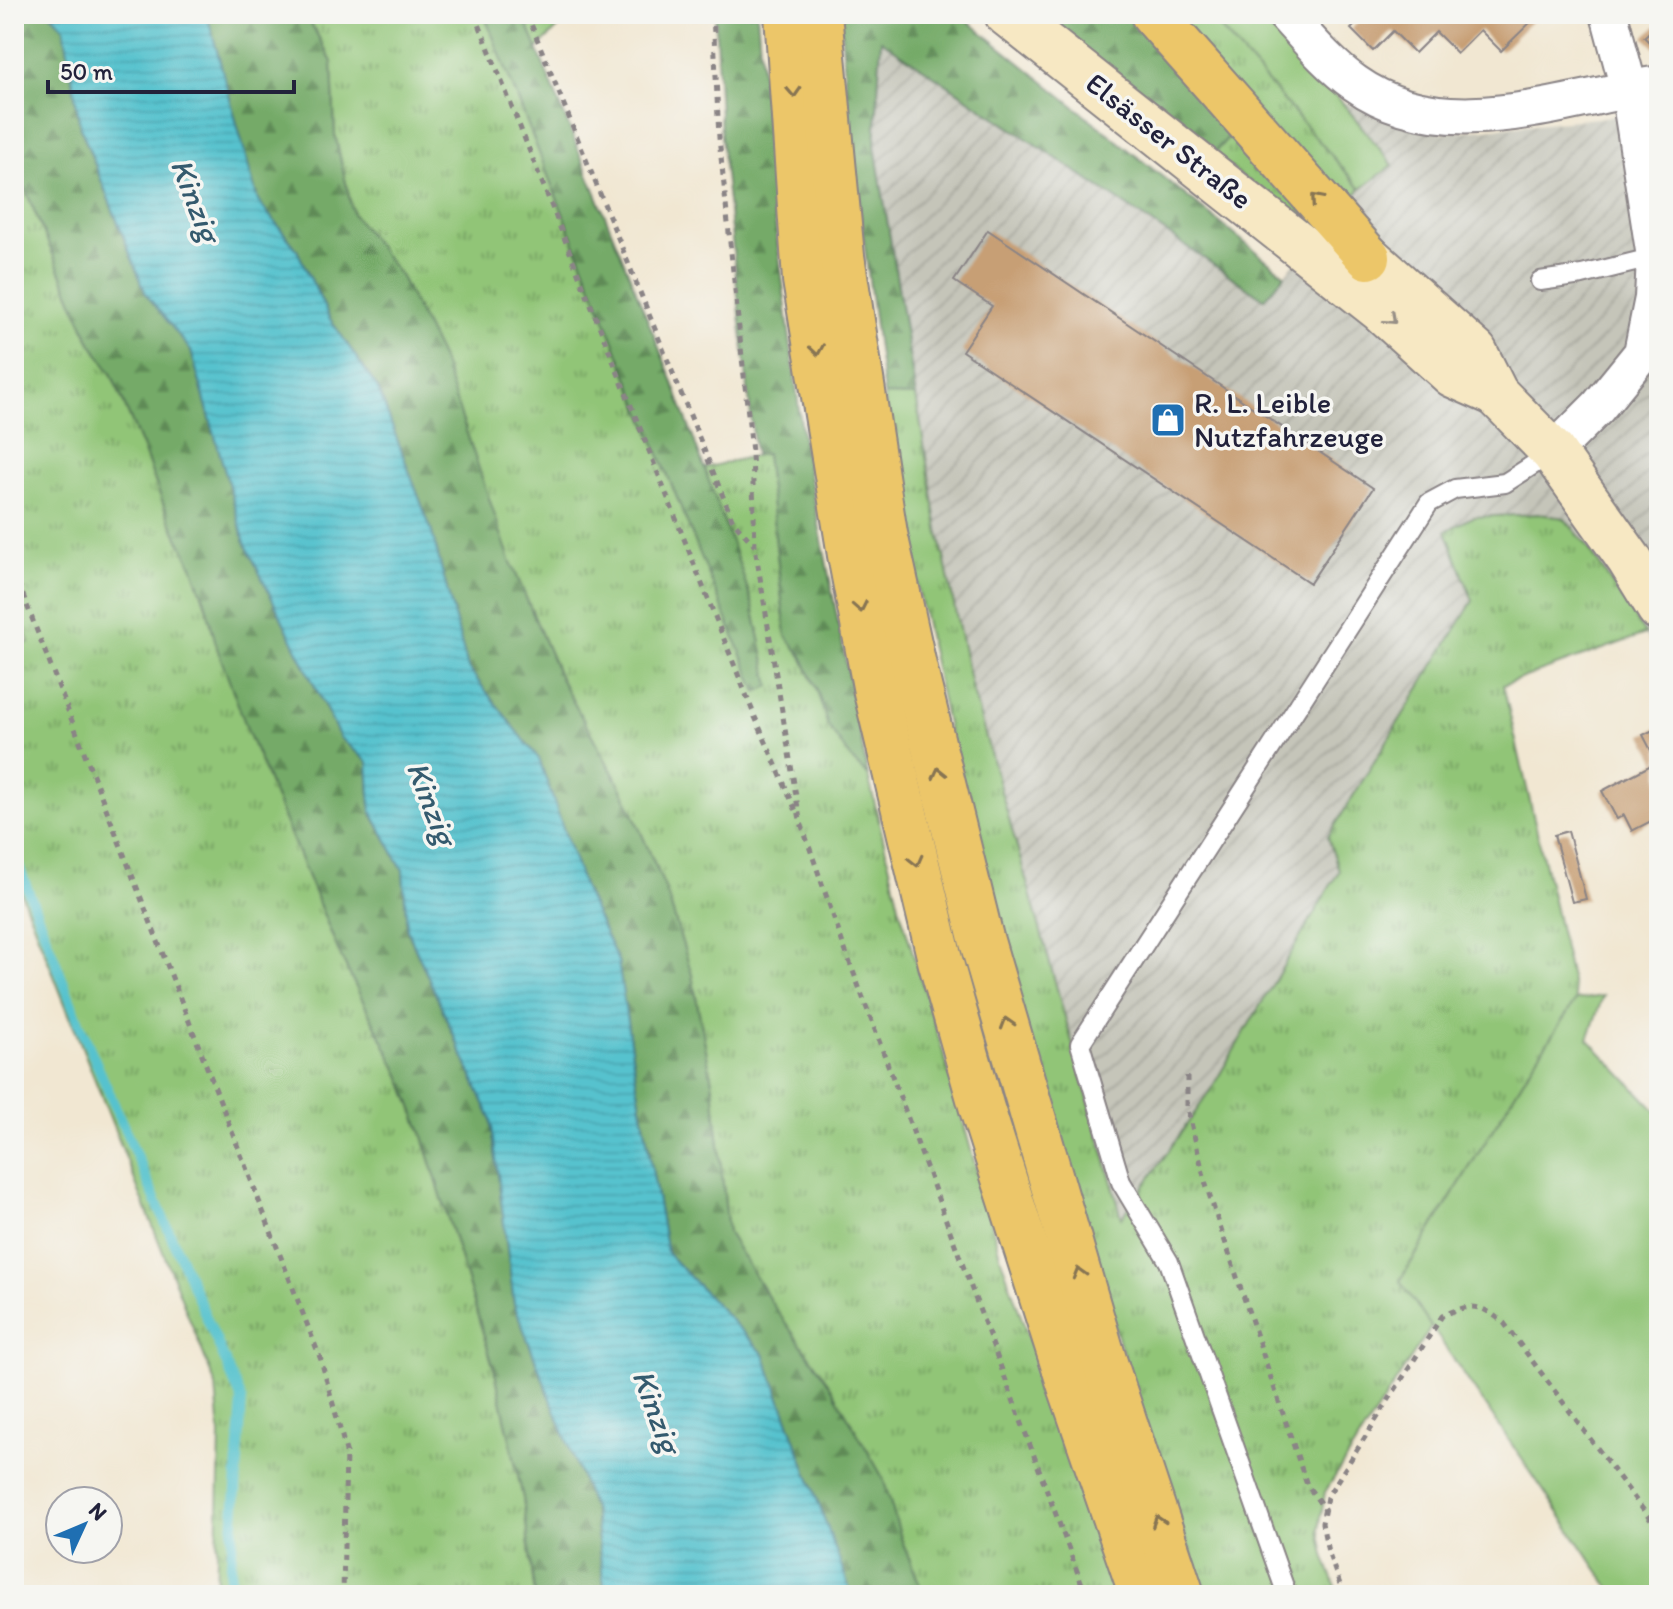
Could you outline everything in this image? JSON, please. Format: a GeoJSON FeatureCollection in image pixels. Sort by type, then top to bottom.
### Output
{"type":"FeatureCollection","features":[{"type":"Feature","properties":{"kind":"highway"},"geometry":{"type":"LineString","coordinates":[[787,14],[805,280],[876,692],[940,960],[982,1109],[1075,1400],[1142,1595]]}},
{"type":"Feature","properties":{"kind":"highway"},"geometry":{"type":"LineString","coordinates":[[819,14],[842,256],[885,534],[914,666],[981,938],[1104,1360],[1182,1595]]}},
{"type":"Feature","properties":{"kind":"highway"},"geometry":{"type":"LineString","coordinates":[[1153,14],[1349,264]]}},
{"type":"Feature","properties":{"kind":"street","name":"Elsässer Straße"},"geometry":{"type":"LineString","coordinates":[[1007,14],[1349,264],[1475,352],[1496,394],[1553,452],[1629,559],[1659,608]]}},
{"type":"Feature","properties":{"kind":"street"},"geometry":{"type":"LineString","coordinates":[[1285,14],[1355,83],[1396,104],[1441,116],[1524,111],[1644,87]]}},
{"type":"Feature","properties":{"kind":"street"},"geometry":{"type":"LineString","coordinates":[[1553,452],[1598,407],[1642,353],[1653,298],[1655,257],[1644,87],[1609,14]]}},
{"type":"Feature","properties":{"kind":"lane"},"geometry":{"type":"LineString","coordinates":[[1540,281],[1582,275],[1655,257]]}},
{"type":"Feature","properties":{"kind":"lane"},"geometry":{"type":"LineString","coordinates":[[1287,1595],[1169,1262],[1121,1182],[1080,1044],[1429,503],[1455,489],[1505,483],[1553,452]]}},
{"type":"Feature","properties":{"kind":"path"},"geometry":{"type":"LineString","coordinates":[[475,14],[755,717],[800,820],[844,947],[1086,1595]]}},
{"type":"Feature","properties":{"kind":"path"},"geometry":{"type":"LineString","coordinates":[[527,14],[733,521],[755,547]]}},
{"type":"Feature","properties":{"kind":"path"},"geometry":{"type":"LineString","coordinates":[[713,14],[719,138],[752,452],[755,547],[800,820]]}},
{"type":"Feature","properties":{"kind":"path"},"geometry":{"type":"LineString","coordinates":[[14,572],[321,1360],[346,1451],[343,1595]]}},
{"type":"Feature","properties":{"kind":"path"},"geometry":{"type":"LineString","coordinates":[[1187,1076],[1187,1106],[1206,1185],[1307,1485],[1325,1510]]}},
{"type":"Feature","properties":{"kind":"path"},"geometry":{"type":"LineString","coordinates":[[1344,1595],[1328,1552],[1322,1523],[1327,1497],[1442,1316],[1472,1305],[1487,1310],[1504,1323],[1659,1531]]}},
{"type":"Feature","properties":{"kind":"shaded area"},"geometry":{"type":"Polygon","coordinates":[[[881,39],[1264,299],[1361,189],[1392,165],[1341,101],[1444,133],[1598,118],[1659,108],[1659,657],[1585,543],[1473,600],[1328,837],[1339,871],[1210,1091],[1122,1219],[971,685],[938,529],[875,146],[881,39]]]}},
{"type":"Feature","properties":{"kind":"green space"},"geometry":{"type":"Polygon","coordinates":[[[14,14],[51,14],[64,27],[80,127],[146,294],[191,351],[245,543],[340,738],[368,762],[371,812],[403,870],[407,930],[491,1119],[514,1304],[594,1511],[603,1595],[535,1595],[523,1498],[495,1372],[422,1133],[400,1075],[341,957],[249,734],[217,648],[193,568],[167,514],[142,446],[111,373],[90,341],[14,163],[14,14]]]}},
{"type":"Feature","properties":{"kind":"green space"},"geometry":{"type":"Polygon","coordinates":[[[207,14],[306,14],[332,62],[335,135],[353,214],[401,277],[441,357],[510,560],[560,678],[624,793],[666,890],[692,975],[713,1087],[728,1233],[773,1305],[830,1385],[883,1478],[902,1541],[924,1595],[852,1595],[764,1354],[667,1253],[618,961],[585,891],[539,759],[468,668],[431,529],[378,389],[330,319],[296,248],[258,201],[207,14]]]}},
{"type":"Feature","properties":{"kind":"green space"},"geometry":{"type":"Polygon","coordinates":[[[306,14],[484,14],[651,435],[758,691],[770,686],[753,606],[704,468],[766,453],[786,636],[802,656],[828,726],[854,762],[868,775],[900,910],[1001,1259],[1118,1595],[924,1595],[902,1541],[773,1305],[728,1233],[713,1087],[692,975],[666,890],[624,793],[560,678],[510,560],[401,277],[353,214],[335,135],[332,62],[306,14]]]}},
{"type":"Feature","properties":{"kind":"green space"},"geometry":{"type":"Polygon","coordinates":[[[484,14],[523,14],[671,377],[753,606],[770,686],[757,692],[651,435],[484,14]]]}},
{"type":"Feature","properties":{"kind":"green space"},"geometry":{"type":"Polygon","coordinates":[[[523,14],[572,14],[537,49],[523,14]]]}},
{"type":"Feature","properties":{"kind":"green space"},"geometry":{"type":"Polygon","coordinates":[[[715,14],[757,14],[775,223],[804,448],[868,775],[854,762],[828,726],[802,656],[786,636],[766,454],[755,455],[721,137],[715,14]]]}},
{"type":"Feature","properties":{"kind":"green space"},"geometry":{"type":"Polygon","coordinates":[[[840,14],[959,14],[1285,275],[1264,299],[881,40],[875,146],[916,396],[884,395],[848,118],[840,14]]]}},
{"type":"Feature","properties":{"kind":"green space"},"geometry":{"type":"Polygon","coordinates":[[[1039,14],[1131,14],[1235,130],[1213,154],[1039,14]]]}},
{"type":"Feature","properties":{"kind":"green space"},"geometry":{"type":"Polygon","coordinates":[[[1131,14],[1208,14],[1361,189],[1318,235],[1213,154],[1235,130],[1131,14]]]}},
{"type":"Feature","properties":{"kind":"green space"},"geometry":{"type":"Polygon","coordinates":[[[1208,14],[1264,14],[1393,165],[1361,189],[1208,14]]]}},
{"type":"Feature","properties":{"kind":"green space"},"geometry":{"type":"Polygon","coordinates":[[[14,163],[90,341],[111,373],[142,446],[167,514],[193,568],[249,734],[341,957],[400,1075],[422,1133],[495,1372],[523,1498],[535,1595],[216,1595],[220,1435],[216,1386],[14,875],[14,650],[29,642],[14,604],[14,163]]]}},
{"type":"Feature","properties":{"kind":"green space"},"geometry":{"type":"Polygon","coordinates":[[[884,395],[916,396],[938,529],[971,685],[1122,1218],[1210,1091],[1339,871],[1328,837],[1473,601],[1446,531],[1472,517],[1540,514],[1564,518],[1585,543],[1645,634],[1503,685],[1576,1000],[1400,1280],[1431,1327],[1325,1492],[1319,1530],[1324,1555],[1339,1595],[1206,1595],[1143,1421],[976,859],[909,546],[884,395]]]}},
{"type":"Feature","properties":{"kind":"green space"},"geometry":{"type":"Polygon","coordinates":[[[1603,996],[1588,1039],[1659,1114],[1659,1595],[1615,1595],[1400,1281],[1533,1064],[1576,1000],[1603,996]]]}},
{"type":"Feature","properties":{"kind":"water","name":"Kinzig"},"geometry":{"type":"Polygon","coordinates":[[[51,14],[207,14],[258,201],[296,248],[330,319],[378,389],[431,529],[468,668],[539,759],[585,891],[618,961],[667,1253],[764,1354],[852,1595],[603,1595],[594,1511],[514,1304],[491,1119],[407,929],[403,870],[371,811],[368,762],[340,738],[245,543],[191,351],[146,294],[80,126],[64,27],[51,14]]]}},
{"type":"Feature","properties":{"kind":"building"},"geometry":{"type":"Polygon","coordinates":[[[1366,14],[1539,14],[1501,51],[1480,30],[1457,53],[1436,32],[1415,53],[1393,31],[1373,51],[1351,29],[1366,14]]]}},
{"type":"Feature","properties":{"kind":"building"},"geometry":{"type":"Polygon","coordinates":[[[1659,23],[1659,52],[1644,37],[1659,23]]]}},
{"type":"Feature","properties":{"kind":"building","name":"R. L. Leible Nutzfahrzeuge"},"geometry":{"type":"Polygon","coordinates":[[[988,230],[1373,488],[1310,583],[962,351],[992,306],[954,281],[988,230]]]}},
{"type":"Feature","properties":{"kind":"building"},"geometry":{"type":"Polygon","coordinates":[[[1659,727],[1659,817],[1632,831],[1624,815],[1617,819],[1602,791],[1657,762],[1643,735],[1659,727]]]}},
{"type":"Feature","properties":{"kind":"building"},"geometry":{"type":"Polygon","coordinates":[[[1568,831],[1586,899],[1572,902],[1554,835],[1568,831]]]}},
{"type":"Feature","properties":{"kind":"waterway"},"geometry":{"type":"LineString","coordinates":[[14,854],[82,1030],[242,1400],[229,1595]]}},
{"type":"Feature","properties":{"kind":"place","name":"R. L. Leible Nutzfahrzeuge"},"geometry":{"type":"Point","coordinates":[1168,420]}}]}
